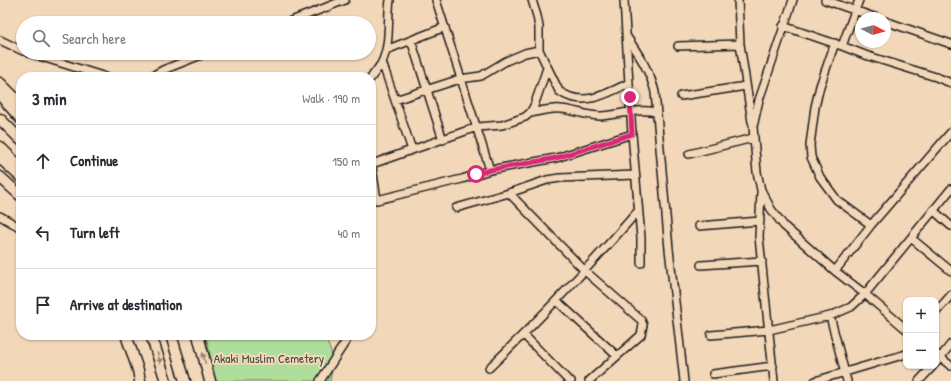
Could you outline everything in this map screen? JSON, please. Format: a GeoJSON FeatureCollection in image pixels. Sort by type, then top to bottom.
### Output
{"type":"FeatureCollection","features":[{"type":"Feature","properties":{"kind":"highway"},"geometry":{"type":"LineString","coordinates":[[0,83],[16,97]]}},
{"type":"Feature","properties":{"kind":"highway"},"geometry":{"type":"LineString","coordinates":[[0,95],[16,113]]}},
{"type":"Feature","properties":{"kind":"highway"},"geometry":{"type":"LineString","coordinates":[[0,119],[16,135]]}},
{"type":"Feature","properties":{"kind":"highway"},"geometry":{"type":"LineString","coordinates":[[0,147],[16,163]]}},
{"type":"Feature","properties":{"kind":"highway"},"geometry":{"type":"LineString","coordinates":[[0,158],[16,172]]}},
{"type":"Feature","properties":{"kind":"highway"},"geometry":{"type":"LineString","coordinates":[[0,177],[16,191]]}},
{"type":"Feature","properties":{"kind":"highway"},"geometry":{"type":"LineString","coordinates":[[128,340],[140,381]]}},
{"type":"Feature","properties":{"kind":"highway"},"geometry":{"type":"LineString","coordinates":[[153,340],[166,381]]}},
{"type":"Feature","properties":{"kind":"highway"},"geometry":{"type":"LineString","coordinates":[[173,340],[185,381]]}},
{"type":"Feature","properties":{"kind":"highway"},"geometry":{"type":"LineString","coordinates":[[199,340],[210,381]]}},
{"type":"Feature","properties":{"kind":"street"},"geometry":{"type":"LineString","coordinates":[[307,16],[345,0]]}},
{"type":"Feature","properties":{"kind":"street"},"geometry":{"type":"LineString","coordinates":[[375,72],[382,62],[386,50],[389,28],[390,0]]}},
{"type":"Feature","properties":{"kind":"street"},"geometry":{"type":"LineString","coordinates":[[436,0],[490,170]]}},
{"type":"Feature","properties":{"kind":"street"},"geometry":{"type":"LineString","coordinates":[[532,0],[539,27],[539,50],[559,92],[581,100],[601,97],[629,83]]}},
{"type":"Feature","properties":{"kind":"street"},"geometry":{"type":"LineString","coordinates":[[624,0],[641,263]]}},
{"type":"Feature","properties":{"kind":"street"},"geometry":{"type":"LineString","coordinates":[[738,0],[740,44],[761,190],[759,237],[774,381]]}},
{"type":"Feature","properties":{"kind":"street"},"geometry":{"type":"LineString","coordinates":[[753,126],[783,26],[793,0]]}},
{"type":"Feature","properties":{"kind":"street"},"geometry":{"type":"LineString","coordinates":[[826,0],[861,12]]}},
{"type":"Feature","properties":{"kind":"street"},"geometry":{"type":"LineString","coordinates":[[860,0],[820,86],[815,107],[810,145],[811,157],[820,177],[836,200],[871,225]]}},
{"type":"Feature","properties":{"kind":"street"},"geometry":{"type":"LineString","coordinates":[[891,23],[951,44]]}},
{"type":"Feature","properties":{"kind":"street"},"geometry":{"type":"LineString","coordinates":[[386,50],[445,26]]}},
{"type":"Feature","properties":{"kind":"street"},"geometry":{"type":"LineString","coordinates":[[783,26],[878,60],[936,77],[951,83]]}},
{"type":"Feature","properties":{"kind":"street"},"geometry":{"type":"LineString","coordinates":[[627,37],[651,76],[655,92],[669,249],[684,381]]}},
{"type":"Feature","properties":{"kind":"street"},"geometry":{"type":"LineString","coordinates":[[0,40],[16,48]]}},
{"type":"Feature","properties":{"kind":"street"},"geometry":{"type":"LineString","coordinates":[[411,40],[443,140]]}},
{"type":"Feature","properties":{"kind":"street"},"geometry":{"type":"LineString","coordinates":[[678,46],[740,44]]}},
{"type":"Feature","properties":{"kind":"street"},"geometry":{"type":"LineString","coordinates":[[395,100],[460,79],[481,76],[506,61],[525,53],[539,50]]}},
{"type":"Feature","properties":{"kind":"street"},"geometry":{"type":"LineString","coordinates":[[51,60],[90,72]]}},
{"type":"Feature","properties":{"kind":"street"},"geometry":{"type":"LineString","coordinates":[[159,72],[188,60]]}},
{"type":"Feature","properties":{"kind":"street"},"geometry":{"type":"LineString","coordinates":[[382,62],[412,150]]}},
{"type":"Feature","properties":{"kind":"street"},"geometry":{"type":"LineString","coordinates":[[376,161],[443,140],[477,127],[502,125],[525,117],[530,113],[534,106],[547,68]]}},
{"type":"Feature","properties":{"kind":"street"},"geometry":{"type":"LineString","coordinates":[[681,96],[746,86]]}},
{"type":"Feature","properties":{"kind":"street"},"geometry":{"type":"LineString","coordinates":[[530,113],[552,109],[562,109],[587,115],[599,116],[631,111],[656,112]]}},
{"type":"Feature","properties":{"kind":"street"},"geometry":{"type":"LineString","coordinates":[[835,271],[871,225],[951,132]]}},
{"type":"Feature","properties":{"kind":"street"},"geometry":{"type":"LineString","coordinates":[[376,200],[462,179],[490,170],[556,158],[632,134]]}},
{"type":"Feature","properties":{"kind":"street"},"geometry":{"type":"LineString","coordinates":[[689,154],[753,138]]}},
{"type":"Feature","properties":{"kind":"street"},"geometry":{"type":"LineString","coordinates":[[456,208],[509,193],[546,180],[560,178],[635,175]]}},
{"type":"Feature","properties":{"kind":"street"},"geometry":{"type":"LineString","coordinates":[[711,335],[769,330],[830,316],[851,307],[865,294],[951,189]]}},
{"type":"Feature","properties":{"kind":"street"},"geometry":{"type":"LineString","coordinates":[[761,190],[771,209],[784,226],[835,271],[903,326]]}},
{"type":"Feature","properties":{"kind":"street"},"geometry":{"type":"LineString","coordinates":[[509,193],[585,271],[641,320],[643,324],[641,335],[589,381]]}},
{"type":"Feature","properties":{"kind":"street"},"geometry":{"type":"LineString","coordinates":[[933,210],[951,226]]}},
{"type":"Feature","properties":{"kind":"street"},"geometry":{"type":"LineString","coordinates":[[489,368],[557,301],[638,211]]}},
{"type":"Feature","properties":{"kind":"street"},"geometry":{"type":"LineString","coordinates":[[0,216],[16,225]]}},
{"type":"Feature","properties":{"kind":"street"},"geometry":{"type":"LineString","coordinates":[[698,226],[760,221]]}},
{"type":"Feature","properties":{"kind":"street"},"geometry":{"type":"LineString","coordinates":[[911,238],[951,270]]}},
{"type":"Feature","properties":{"kind":"street"},"geometry":{"type":"LineString","coordinates":[[701,266],[762,261]]}},
{"type":"Feature","properties":{"kind":"street"},"geometry":{"type":"LineString","coordinates":[[939,309],[951,295]]}},
{"type":"Feature","properties":{"kind":"street"},"geometry":{"type":"LineString","coordinates":[[557,301],[617,356]]}},
{"type":"Feature","properties":{"kind":"street"},"geometry":{"type":"LineString","coordinates":[[830,316],[847,381]]}},
{"type":"Feature","properties":{"kind":"street"},"geometry":{"type":"LineString","coordinates":[[524,335],[568,380],[571,381]]}},
{"type":"Feature","properties":{"kind":"street"},"geometry":{"type":"LineString","coordinates":[[320,381],[346,340]]}},
{"type":"Feature","properties":{"kind":"street"},"geometry":{"type":"LineString","coordinates":[[939,357],[951,344]]}},
{"type":"Feature","properties":{"kind":"street"},"geometry":{"type":"LineString","coordinates":[[815,381],[903,355]]}},
{"type":"Feature","properties":{"kind":"street"},"geometry":{"type":"LineString","coordinates":[[939,359],[951,366]]}},
{"type":"Feature","properties":{"kind":"street"},"geometry":{"type":"LineString","coordinates":[[713,374],[773,366]]}},
{"type":"Feature","properties":{"kind":"street"},"geometry":{"type":"LineString","coordinates":[[919,381],[930,369]]}},
{"type":"Feature","properties":{"kind":"green space","name":"Akaki Muslim Cemetery"},"geometry":{"type":"Polygon","coordinates":[[[207,340],[326,340],[334,359],[330,381],[215,381],[207,340]]]}},
{"type":"Feature","properties":{"kind":"route"},"geometry":{"type":"LineString","coordinates":[[476,174],[556,158],[632,134],[630,97]]}}]}
